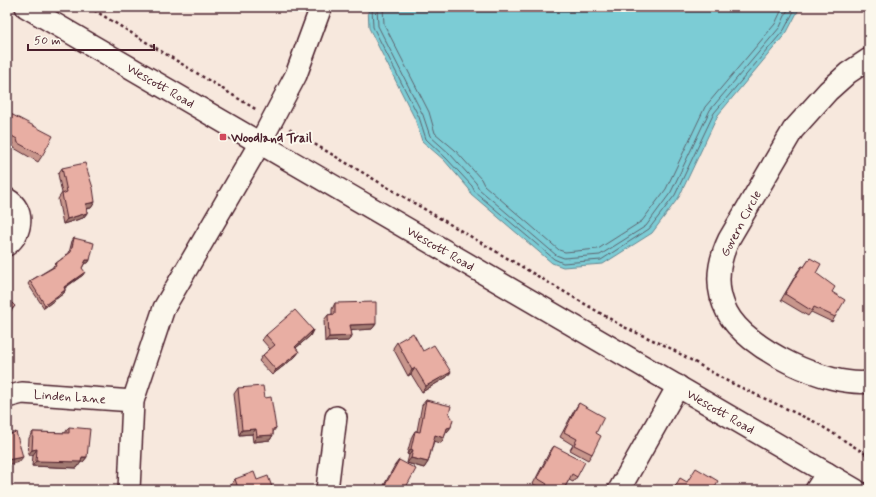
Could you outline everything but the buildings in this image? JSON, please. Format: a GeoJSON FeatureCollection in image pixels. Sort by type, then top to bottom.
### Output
{"type":"FeatureCollection","features":[{"type":"Feature","properties":{"kind":"street","name":"Wescott Road"},"geometry":{"type":"LineString","coordinates":[[26,7],[678,386],[822,481],[856,490]]}},
{"type":"Feature","properties":{"kind":"street"},"geometry":{"type":"LineString","coordinates":[[129,490],[133,400],[164,308],[260,143],[296,75],[321,7]]}},
{"type":"Feature","properties":{"kind":"street","name":"Govern Circle"},"geometry":{"type":"LineString","coordinates":[[869,59],[848,73],[828,91],[793,130],[722,253],[718,282],[726,311],[734,324],[756,343],[787,362],[812,374],[838,380],[869,382]]}},
{"type":"Feature","properties":{"kind":"street"},"geometry":{"type":"LineString","coordinates":[[7,199],[14,204],[20,214],[18,229],[11,242],[7,245]]}},
{"type":"Feature","properties":{"kind":"street"},"geometry":{"type":"LineString","coordinates":[[619,490],[678,386]]}},
{"type":"Feature","properties":{"kind":"street","name":"Linden Lane"},"geometry":{"type":"LineString","coordinates":[[7,397],[22,393],[133,400]]}},
{"type":"Feature","properties":{"kind":"street"},"geometry":{"type":"LineString","coordinates":[[327,490],[336,417]]}},
{"type":"Feature","properties":{"kind":"path"},"geometry":{"type":"LineString","coordinates":[[89,7],[272,119],[622,326],[668,347],[729,382],[815,422],[869,456]]}},
{"type":"Feature","properties":{"kind":"water"},"geometry":{"type":"Polygon","coordinates":[[[368,7],[798,7],[798,11],[787,32],[718,115],[679,197],[652,233],[603,264],[563,267],[552,263],[471,194],[469,189],[444,160],[422,141],[415,119],[369,28],[368,7]]]}},
{"type":"Feature","properties":{"kind":"place","name":"Woodland Trail"},"geometry":{"type":"Point","coordinates":[223,137]}}]}
